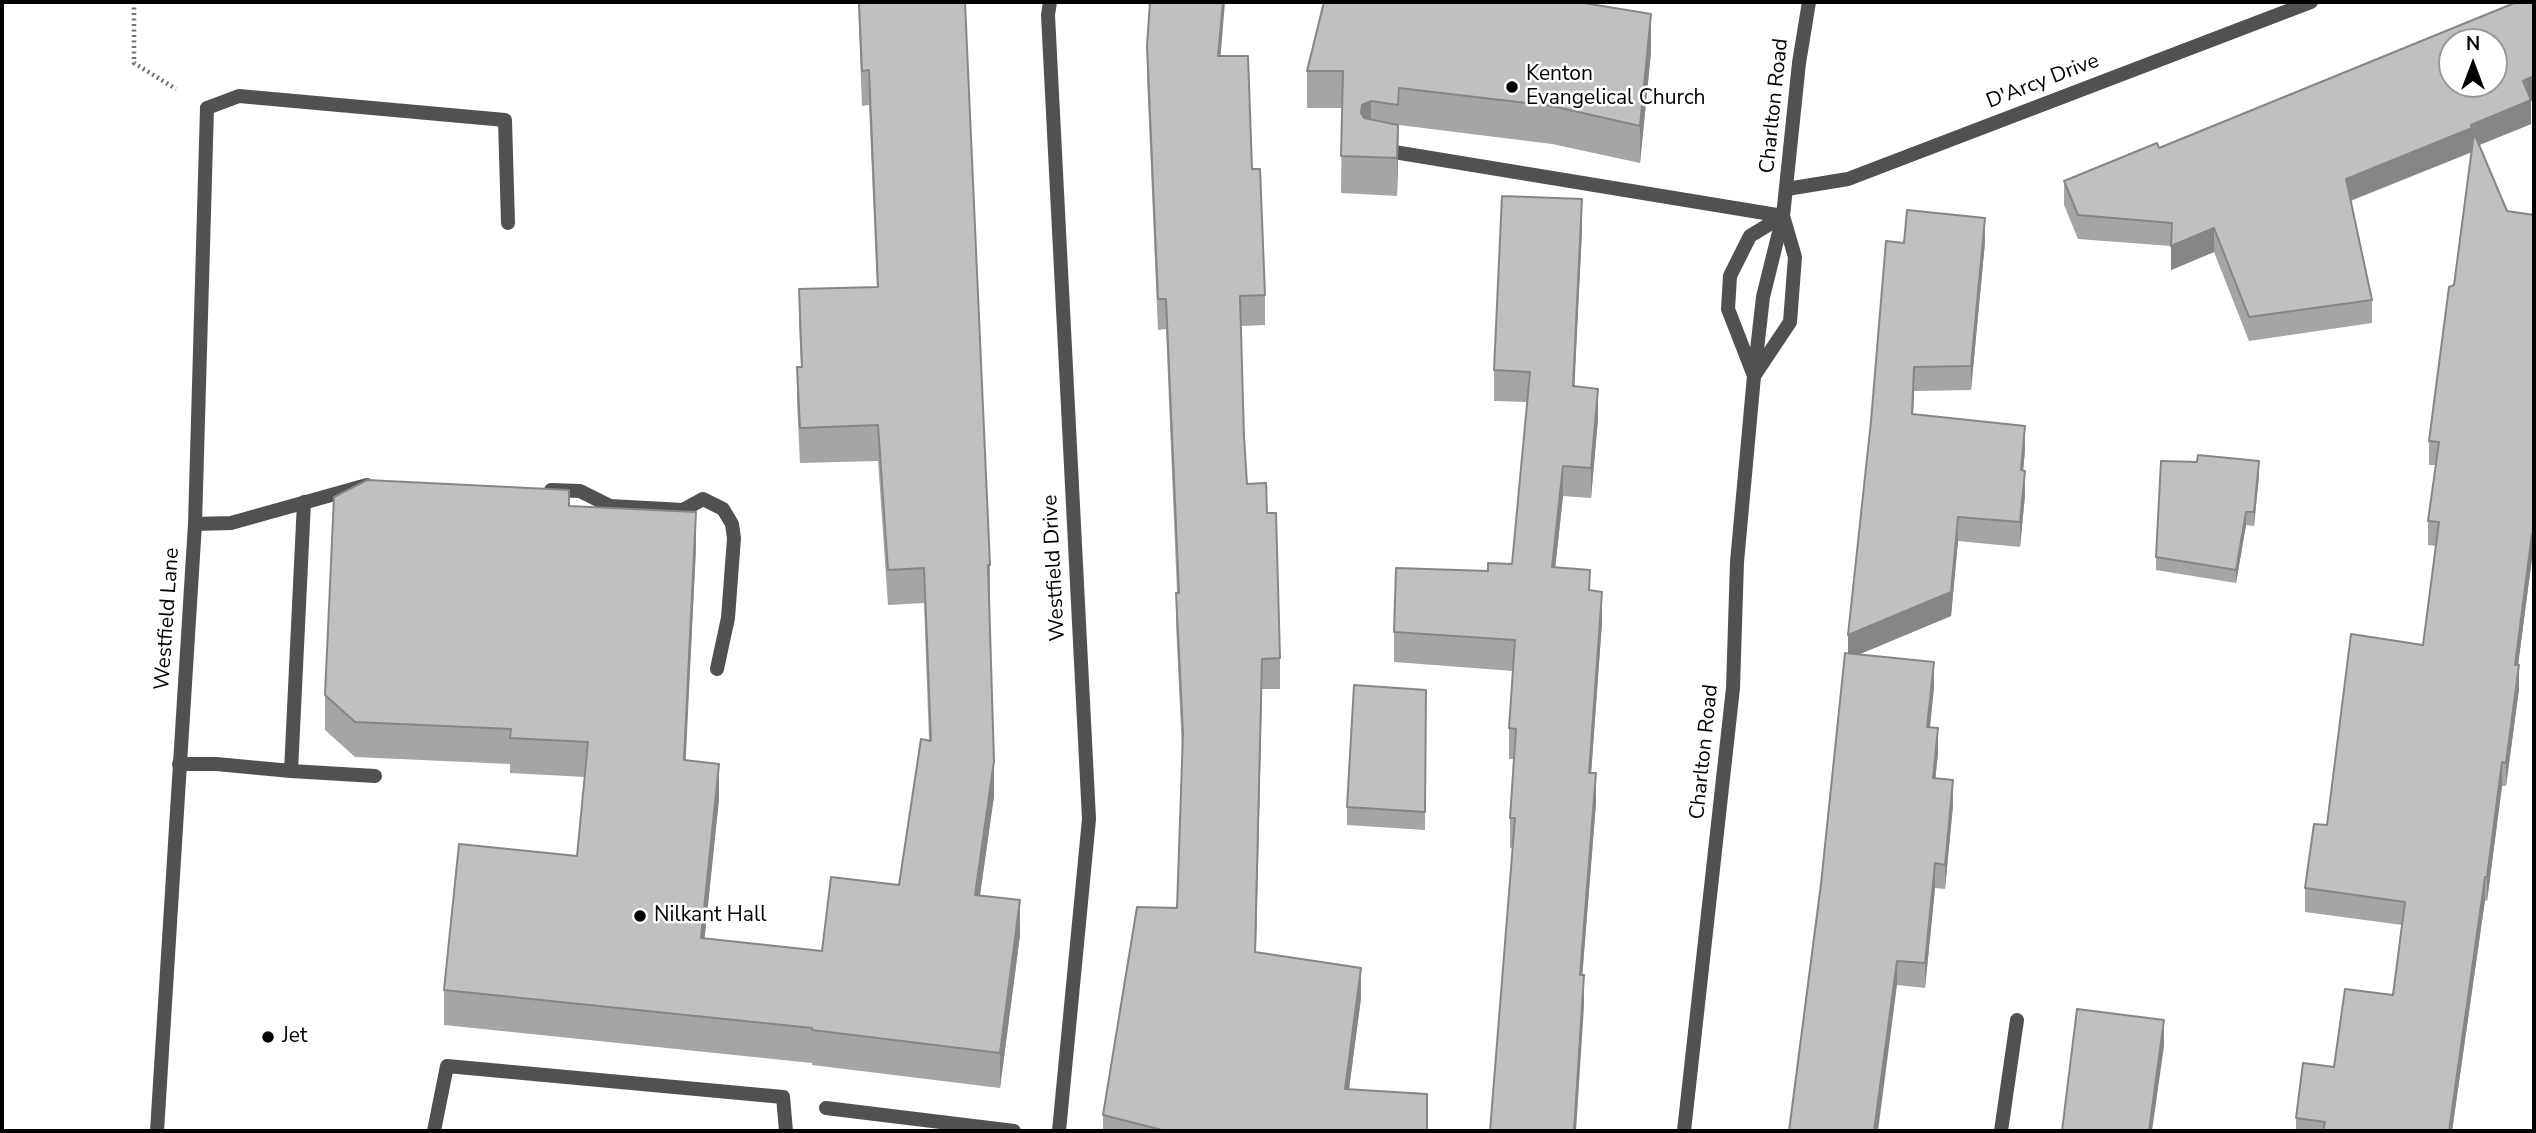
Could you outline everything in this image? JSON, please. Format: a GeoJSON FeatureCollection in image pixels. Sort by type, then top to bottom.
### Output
{"type":"FeatureCollection","features":[{"type":"Feature","properties":{"kind":"street","name":"Westfield Drive"},"geometry":{"type":"LineString","coordinates":[[1050,2],[1048,15],[1089,819],[1059,1131]]}},
{"type":"Feature","properties":{"kind":"street","name":"Charlton Road"},"geometry":{"type":"LineString","coordinates":[[1685,1131],[1734,688],[1737,562],[1763,297],[1783,216],[1799,63],[1809,2]]}},
{"type":"Feature","properties":{"kind":"street","name":"D'Arcy Drive"},"geometry":{"type":"LineString","coordinates":[[1787,189],[1848,180],[2290,6],[2311,2]]}},
{"type":"Feature","properties":{"kind":"street"},"geometry":{"type":"LineString","coordinates":[[207,108],[239,96],[505,120],[508,223]]}},
{"type":"Feature","properties":{"kind":"street","name":"Westfield Lane"},"geometry":{"type":"LineString","coordinates":[[157,1131],[195,524],[207,108]]}},
{"type":"Feature","properties":{"kind":"street"},"geometry":{"type":"LineString","coordinates":[[1370,148],[1783,216]]}},
{"type":"Feature","properties":{"kind":"street","name":"Charlton Road"},"geometry":{"type":"LineString","coordinates":[[1755,376],[1790,322],[1795,257],[1783,216]]}},
{"type":"Feature","properties":{"kind":"street","name":"Charlton Road"},"geometry":{"type":"LineString","coordinates":[[1755,376],[1728,309],[1730,276],[1750,236],[1783,216]]}},
{"type":"Feature","properties":{"kind":"street"},"geometry":{"type":"LineString","coordinates":[[195,524],[231,523],[365,485],[379,485]]}},
{"type":"Feature","properties":{"kind":"street"},"geometry":{"type":"LineString","coordinates":[[539,490],[580,491],[610,506],[683,510],[703,499],[723,509],[732,524],[734,538],[728,618],[717,668]]}},
{"type":"Feature","properties":{"kind":"street"},"geometry":{"type":"LineString","coordinates":[[291,771],[304,502]]}},
{"type":"Feature","properties":{"kind":"street"},"geometry":{"type":"LineString","coordinates":[[179,764],[216,764],[375,776]]}},
{"type":"Feature","properties":{"kind":"street"},"geometry":{"type":"LineString","coordinates":[[2001,1131],[2017,1020]]}},
{"type":"Feature","properties":{"kind":"street"},"geometry":{"type":"LineString","coordinates":[[434,1131],[447,1066],[783,1097],[786,1131]]}},
{"type":"Feature","properties":{"kind":"street"},"geometry":{"type":"LineString","coordinates":[[826,1108],[1014,1131]]}},
{"type":"Feature","properties":{"kind":"path"},"geometry":{"type":"LineString","coordinates":[[134,2],[134,63],[207,108]]}},
{"type":"Feature","properties":{"kind":"building"},"geometry":{"type":"Polygon","coordinates":[[[859,2],[965,2],[990,565],[994,761],[975,895],[1020,900],[1000,1053],[812,1028],[444,990],[459,844],[577,856],[588,742],[510,738],[511,729],[355,722],[325,695],[334,497],[367,480],[569,490],[569,506],[696,512],[684,760],[719,764],[701,938],[822,951],[831,877],[899,885],[921,739],[931,741],[924,568],[888,570],[878,425],[800,428],[797,367],[802,367],[799,289],[878,287],[869,70],[862,71],[859,2]]]}},
{"type":"Feature","properties":{"kind":"building"},"geometry":{"type":"Polygon","coordinates":[[[1150,2],[1223,2],[1218,56],[1248,56],[1252,169],[1260,169],[1265,295],[1240,296],[1244,437],[1247,484],[1266,483],[1267,513],[1276,513],[1280,658],[1262,659],[1255,952],[1361,968],[1345,1089],[1427,1094],[1427,1131],[1166,1131],[1103,1115],[1137,907],[1177,908],[1183,734],[1176,593],[1179,593],[1166,299],[1158,299],[1147,46],[1150,2]]]}},
{"type":"Feature","properties":{"kind":"building"},"geometry":{"type":"Polygon","coordinates":[[[1324,2],[1578,2],[1651,14],[1640,126],[1552,106],[1399,88],[1398,105],[1371,101],[1362,105],[1361,113],[1364,118],[1398,125],[1397,158],[1341,156],[1343,71],[1307,71],[1324,2]]]}},
{"type":"Feature","properties":{"kind":"building"},"geometry":{"type":"Polygon","coordinates":[[[2517,2],[2534,2],[2534,76],[2523,81],[2531,100],[2471,125],[2472,128],[2346,179],[2372,300],[2249,317],[2214,228],[2171,246],[2172,223],[2078,215],[2064,181],[2157,143],[2159,148],[2438,34],[2438,98],[2508,98],[2508,28],[2453,28],[2517,2]]]}},
{"type":"Feature","properties":{"kind":"building"},"geometry":{"type":"Polygon","coordinates":[[[2474,133],[2507,211],[2534,215],[2534,535],[2532,534],[2515,665],[2519,665],[2506,763],[2502,762],[2449,1131],[2323,1131],[2325,1122],[2296,1118],[2303,1063],[2334,1067],[2345,989],[2393,995],[2405,902],[2305,888],[2314,824],[2327,825],[2351,634],[2423,645],[2439,522],[2428,521],[2439,442],[2429,441],[2449,287],[2454,285],[2474,133]]]}},
{"type":"Feature","properties":{"kind":"building"},"geometry":{"type":"Polygon","coordinates":[[[1502,196],[1582,199],[1573,386],[1598,389],[1591,468],[1563,466],[1552,567],[1590,570],[1589,590],[1602,592],[1589,773],[1596,773],[1580,975],[1584,975],[1574,1131],[1490,1131],[1515,818],[1510,818],[1516,729],[1509,728],[1515,640],[1394,632],[1396,568],[1488,571],[1488,563],[1512,564],[1530,372],[1494,370],[1502,196]]]}},
{"type":"Feature","properties":{"kind":"building"},"geometry":{"type":"Polygon","coordinates":[[[1907,210],[1985,218],[1971,366],[1914,367],[1912,414],[2025,426],[2021,470],[2025,471],[2020,522],[1958,517],[1951,592],[1848,635],[1871,421],[1886,241],[1904,243],[1907,210]]]}},
{"type":"Feature","properties":{"kind":"building"},"geometry":{"type":"Polygon","coordinates":[[[2198,455],[2259,461],[2254,512],[2246,512],[2236,570],[2156,557],[2161,461],[2197,462],[2198,455]]]}},
{"type":"Feature","properties":{"kind":"building"},"geometry":{"type":"Polygon","coordinates":[[[1845,653],[1934,662],[1927,727],[1938,728],[1933,778],[1953,780],[1945,865],[1935,863],[1925,963],[1897,961],[1874,1131],[1789,1131],[1821,884],[1845,653]]]}},
{"type":"Feature","properties":{"kind":"building"},"geometry":{"type":"Polygon","coordinates":[[[1354,685],[1426,690],[1425,812],[1347,807],[1354,685]]]}},
{"type":"Feature","properties":{"kind":"building"},"geometry":{"type":"Polygon","coordinates":[[[2077,1009],[2164,1020],[2149,1131],[2062,1131],[2077,1009]]]}},
{"type":"Feature","properties":{"kind":"place","name":"Kenton Evangelical Church"},"geometry":{"type":"Point","coordinates":[1512,87]}},
{"type":"Feature","properties":{"kind":"place","name":"Nilkant Hall"},"geometry":{"type":"Point","coordinates":[640,916]}},
{"type":"Feature","properties":{"kind":"place","name":"Jet"},"geometry":{"type":"Point","coordinates":[268,1037]}}]}
